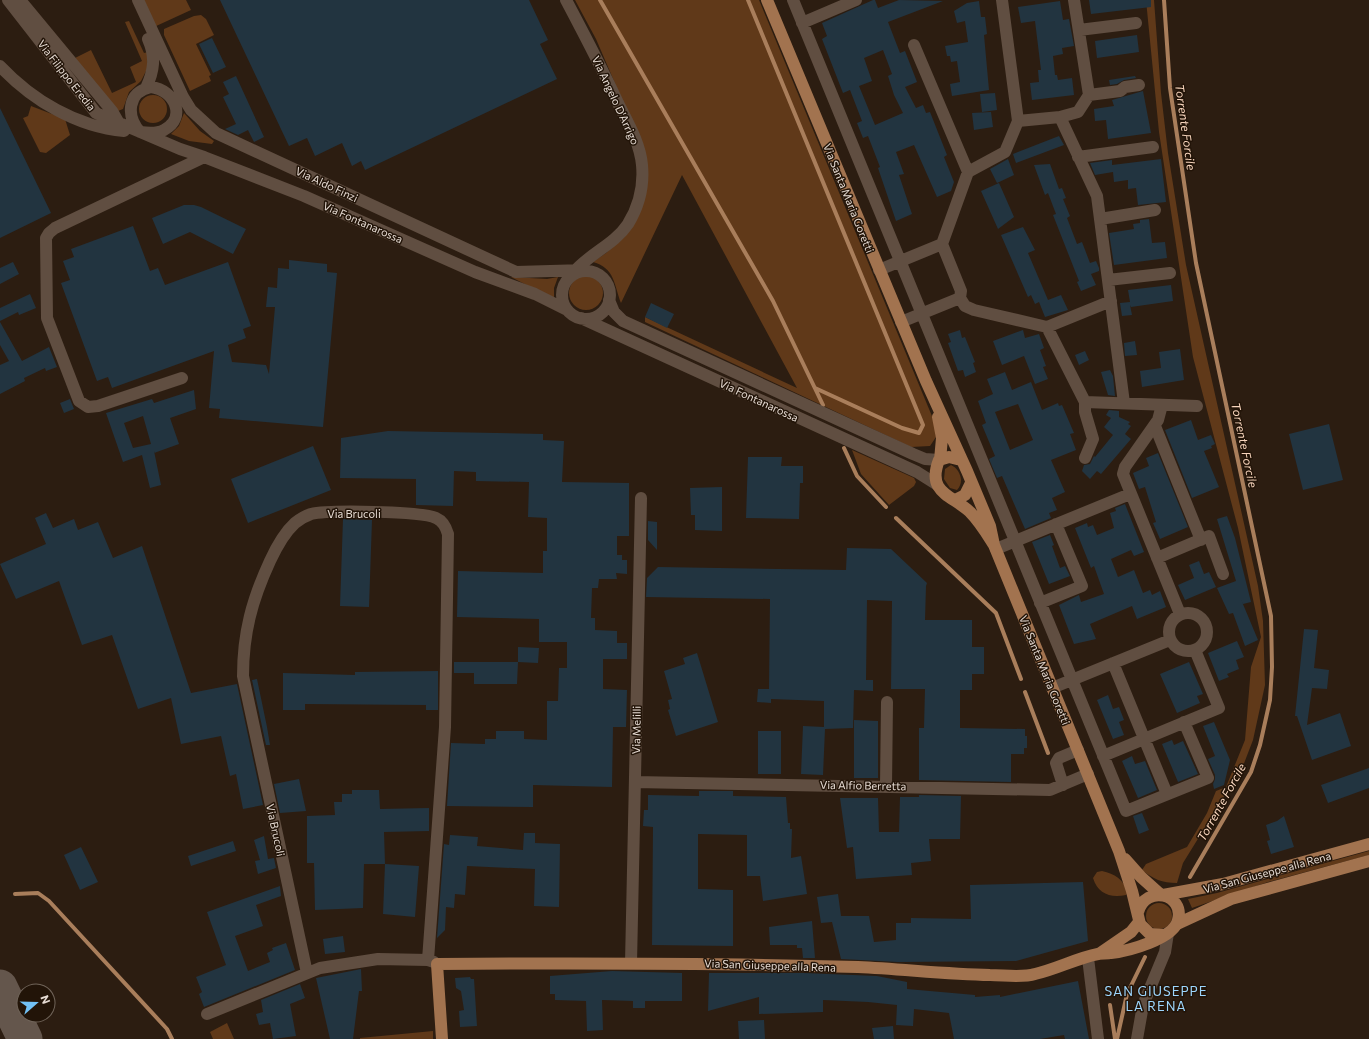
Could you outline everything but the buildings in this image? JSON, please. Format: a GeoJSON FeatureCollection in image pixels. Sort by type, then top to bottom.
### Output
{"type":"FeatureCollection","features":[{"type":"Feature","properties":{"kind":"main road","name":"Via Santa Maria Goretti"},"geometry":{"type":"LineString","coordinates":[[768,0],[932,395]]}},
{"type":"Feature","properties":{"kind":"main road"},"geometry":{"type":"LineString","coordinates":[[932,395],[941,429],[940,460],[936,471],[936,484],[942,492],[955,500],[965,495],[971,482]]}},
{"type":"Feature","properties":{"kind":"main road"},"geometry":{"type":"LineString","coordinates":[[932,395],[948,427],[990,526],[995,547]]}},
{"type":"Feature","properties":{"kind":"main road"},"geometry":{"type":"LineString","coordinates":[[940,460],[949,457],[961,460]]}},
{"type":"Feature","properties":{"kind":"main road","name":"Via Santa Maria Goretti"},"geometry":{"type":"LineString","coordinates":[[955,500],[973,515],[995,547],[1119,851]]}},
{"type":"Feature","properties":{"kind":"main road","name":"Via San Giuseppe alla Rena"},"geometry":{"type":"LineString","coordinates":[[1162,895],[1223,884],[1369,844]]}},
{"type":"Feature","properties":{"kind":"main road"},"geometry":{"type":"LineString","coordinates":[[1119,851],[1141,877],[1162,895],[1172,900],[1177,906],[1179,917],[1170,931],[1150,934],[1143,929],[1138,917],[1119,851]]}},
{"type":"Feature","properties":{"kind":"main road","name":"Via San Giuseppe alla Rena"},"geometry":{"type":"LineString","coordinates":[[432,962],[732,963],[882,968],[957,974],[1034,975],[1093,956],[1114,953],[1149,943],[1231,899],[1369,861]]}},
{"type":"Feature","properties":{"kind":"main road"},"geometry":{"type":"LineString","coordinates":[[1093,956],[1130,932],[1138,917],[1141,905],[1146,899],[1153,895],[1162,895]]}},
{"type":"Feature","properties":{"kind":"main road"},"geometry":{"type":"LineString","coordinates":[[432,962],[442,1039]]}},
{"type":"Feature","properties":{"kind":"street","name":"Via Filippo Eredia"},"geometry":{"type":"LineString","coordinates":[[8,0],[96,113],[120,125],[140,132]]}},
{"type":"Feature","properties":{"kind":"street"},"geometry":{"type":"LineString","coordinates":[[20,0],[112,111],[120,125]]}},
{"type":"Feature","properties":{"kind":"street"},"geometry":{"type":"LineString","coordinates":[[130,0],[153,53],[154,65],[146,88],[135,96],[130,110],[134,125],[140,132]]}},
{"type":"Feature","properties":{"kind":"street","name":"Via Aldo Finzi"},"geometry":{"type":"LineString","coordinates":[[138,0],[170,72],[183,97],[191,110],[216,133],[516,272],[578,271]]}},
{"type":"Feature","properties":{"kind":"street","name":"Via Angelo D'Arrigo"},"geometry":{"type":"LineString","coordinates":[[566,0],[590,43],[632,132],[641,156],[642,171],[639,199],[625,228],[605,248],[578,271]]}},
{"type":"Feature","properties":{"kind":"street"},"geometry":{"type":"LineString","coordinates":[[793,0],[1126,811],[1208,778],[1184,722]]}},
{"type":"Feature","properties":{"kind":"street"},"geometry":{"type":"LineString","coordinates":[[802,23],[856,0]]}},
{"type":"Feature","properties":{"kind":"street"},"geometry":{"type":"LineString","coordinates":[[1003,0],[1018,121],[1005,152],[968,172],[942,244],[961,291],[960,298],[965,306],[974,310],[1047,327],[1111,301]]}},
{"type":"Feature","properties":{"kind":"street"},"geometry":{"type":"LineString","coordinates":[[1018,121],[1060,117],[1078,112],[1088,95],[1074,0]]}},
{"type":"Feature","properties":{"kind":"street"},"geometry":{"type":"LineString","coordinates":[[1079,30],[1136,23]]}},
{"type":"Feature","properties":{"kind":"street"},"geometry":{"type":"LineString","coordinates":[[914,45],[968,172]]}},
{"type":"Feature","properties":{"kind":"street"},"geometry":{"type":"LineString","coordinates":[[0,66],[17,84],[73,118],[107,128],[150,133],[164,131],[171,125],[176,111],[175,104],[170,95],[172,85],[170,72]]}},
{"type":"Feature","properties":{"kind":"street"},"geometry":{"type":"LineString","coordinates":[[1088,95],[1120,91],[1125,87],[1139,85]]}},
{"type":"Feature","properties":{"kind":"street"},"geometry":{"type":"LineString","coordinates":[[146,88],[159,88],[170,95],[183,97]]}},
{"type":"Feature","properties":{"kind":"street"},"geometry":{"type":"LineString","coordinates":[[1060,117],[1097,196],[1124,403]]}},
{"type":"Feature","properties":{"kind":"street","name":"Via Fontanarossa"},"geometry":{"type":"LineString","coordinates":[[140,132],[304,196],[475,272],[535,294],[567,310]]}},
{"type":"Feature","properties":{"kind":"street"},"geometry":{"type":"LineString","coordinates":[[1078,157],[1153,147]]}},
{"type":"Feature","properties":{"kind":"street"},"geometry":{"type":"LineString","coordinates":[[182,378],[98,406],[88,407],[79,401],[47,318],[46,238],[55,228],[204,156]]}},
{"type":"Feature","properties":{"kind":"street"},"geometry":{"type":"LineString","coordinates":[[1100,219],[1155,210]]}},
{"type":"Feature","properties":{"kind":"street"},"geometry":{"type":"LineString","coordinates":[[879,270],[942,244]]}},
{"type":"Feature","properties":{"kind":"street"},"geometry":{"type":"LineString","coordinates":[[578,271],[596,272],[604,279],[609,289],[609,300],[604,310],[599,315],[588,319],[581,318],[567,310],[562,301],[562,290],[566,280],[578,271]]}},
{"type":"Feature","properties":{"kind":"street"},"geometry":{"type":"LineString","coordinates":[[1108,280],[1170,273]]}},
{"type":"Feature","properties":{"kind":"street"},"geometry":{"type":"LineString","coordinates":[[901,322],[960,298]]}},
{"type":"Feature","properties":{"kind":"street","name":"Via Fontanarossa"},"geometry":{"type":"LineString","coordinates":[[609,300],[614,312],[623,321],[913,454],[925,459],[940,460]]}},
{"type":"Feature","properties":{"kind":"street","name":"Via Fontanarossa"},"geometry":{"type":"LineString","coordinates":[[581,318],[917,472],[936,484]]}},
{"type":"Feature","properties":{"kind":"street"},"geometry":{"type":"LineString","coordinates":[[1047,327],[1085,402],[1085,412],[1093,439],[1085,458]]}},
{"type":"Feature","properties":{"kind":"street"},"geometry":{"type":"LineString","coordinates":[[1085,402],[1197,406]]}},
{"type":"Feature","properties":{"kind":"street"},"geometry":{"type":"LineString","coordinates":[[1162,405],[1161,413],[1154,426],[1122,474],[1180,614]]}},
{"type":"Feature","properties":{"kind":"street"},"geometry":{"type":"LineString","coordinates":[[1154,426],[1201,540]]}},
{"type":"Feature","properties":{"kind":"street"},"geometry":{"type":"LineString","coordinates":[[995,547],[1015,541],[1130,494]]}},
{"type":"Feature","properties":{"kind":"street","name":"Via Melilli"},"geometry":{"type":"LineString","coordinates":[[631,962],[641,498]]}},
{"type":"Feature","properties":{"kind":"street","name":"Via Brucoli"},"geometry":{"type":"LineString","coordinates":[[308,973],[243,676],[243,654],[250,612],[255,595],[277,548],[288,530],[302,518],[324,512],[426,515],[442,522],[448,534],[445,727],[432,962]]}},
{"type":"Feature","properties":{"kind":"street"},"geometry":{"type":"LineString","coordinates":[[1040,603],[1082,586],[1056,524]]}},
{"type":"Feature","properties":{"kind":"street"},"geometry":{"type":"LineString","coordinates":[[1157,558],[1209,536],[1223,574]]}},
{"type":"Feature","properties":{"kind":"street"},"geometry":{"type":"LineString","coordinates":[[1187,612],[1199,615],[1207,625],[1207,637],[1204,643],[1195,650],[1183,651],[1170,640],[1169,628],[1171,622],[1180,614],[1187,612]]}},
{"type":"Feature","properties":{"kind":"street"},"geometry":{"type":"LineString","coordinates":[[1052,688],[1170,640]]}},
{"type":"Feature","properties":{"kind":"street"},"geometry":{"type":"LineString","coordinates":[[1103,756],[1219,708],[1195,650]]}},
{"type":"Feature","properties":{"kind":"street"},"geometry":{"type":"LineString","coordinates":[[1113,663],[1167,794]]}},
{"type":"Feature","properties":{"kind":"street"},"geometry":{"type":"LineString","coordinates":[[886,786],[887,702]]}},
{"type":"Feature","properties":{"kind":"street"},"geometry":{"type":"LineString","coordinates":[[1063,785],[1056,763],[1059,758],[1078,750]]}},
{"type":"Feature","properties":{"kind":"street","name":"Via Alfio Berretta"},"geometry":{"type":"LineString","coordinates":[[635,782],[1050,790],[1088,774]]}},
{"type":"Feature","properties":{"kind":"street"},"geometry":{"type":"LineString","coordinates":[[1137,1039],[1144,1004],[1164,952],[1170,931]]}},
{"type":"Feature","properties":{"kind":"street"},"geometry":{"type":"LineString","coordinates":[[1093,956],[1098,1039]]}},
{"type":"Feature","properties":{"kind":"street","name":"Via San Giuseppe alla Rena"},"geometry":{"type":"LineString","coordinates":[[207,1014],[320,968],[362,961],[432,962]]}},
{"type":"Feature","properties":{"kind":"shaded area"},"geometry":{"type":"Polygon","coordinates":[[[142,0],[186,0],[191,10],[154,27],[142,0]]]}},
{"type":"Feature","properties":{"kind":"shaded area"},"geometry":{"type":"Polygon","coordinates":[[[575,0],[759,0],[934,421],[936,437],[930,446],[911,447],[645,322],[645,317],[797,388],[682,175],[621,303],[610,273],[606,268],[593,262],[623,238],[635,220],[641,144],[596,39],[575,0]]]}},
{"type":"Feature","properties":{"kind":"shaded area"},"geometry":{"type":"Polygon","coordinates":[[[1146,0],[1154,0],[1161,93],[1168,153],[1186,265],[1258,586],[1263,621],[1265,685],[1253,740],[1243,766],[1183,863],[1177,883],[1158,880],[1142,870],[1146,864],[1187,847],[1207,813],[1216,791],[1226,787],[1245,740],[1251,667],[1261,637],[1238,528],[1193,357],[1159,132],[1146,0]]]}},
{"type":"Feature","properties":{"kind":"shaded area"},"geometry":{"type":"Polygon","coordinates":[[[201,15],[206,19],[214,35],[196,44],[211,75],[209,76],[211,81],[190,91],[164,35],[164,29],[194,16],[201,15]]]}},
{"type":"Feature","properties":{"kind":"shaded area"},"geometry":{"type":"Polygon","coordinates":[[[129,21],[144,53],[148,52],[147,69],[141,81],[129,92],[123,109],[118,111],[73,59],[91,50],[112,93],[136,82],[130,67],[142,61],[125,22],[129,21]]]}},
{"type":"Feature","properties":{"kind":"shaded area"},"geometry":{"type":"Polygon","coordinates":[[[153,95],[163,99],[167,109],[163,119],[153,123],[143,119],[139,109],[143,99],[153,95]]]}},
{"type":"Feature","properties":{"kind":"shaded area"},"geometry":{"type":"Polygon","coordinates":[[[31,106],[65,119],[70,135],[46,153],[40,152],[23,118],[28,116],[31,106]]]}},
{"type":"Feature","properties":{"kind":"shaded area"},"geometry":{"type":"Polygon","coordinates":[[[184,113],[200,131],[214,141],[212,144],[189,141],[171,134],[179,126],[184,113]]]}},
{"type":"Feature","properties":{"kind":"shaded area"},"geometry":{"type":"Polygon","coordinates":[[[583,276],[589,276],[593,277],[600,283],[603,293],[602,300],[596,307],[589,310],[583,310],[579,309],[572,303],[569,296],[569,290],[570,286],[576,279],[583,276]]]}},
{"type":"Feature","properties":{"kind":"shaded area"},"geometry":{"type":"Polygon","coordinates":[[[511,277],[547,279],[558,277],[554,288],[554,299],[511,277]]]}},
{"type":"Feature","properties":{"kind":"shaded area"},"geometry":{"type":"Polygon","coordinates":[[[852,450],[914,478],[916,482],[914,486],[889,505],[861,474],[852,450]]]}},
{"type":"Feature","properties":{"kind":"shaded area"},"geometry":{"type":"Polygon","coordinates":[[[951,465],[957,469],[961,480],[957,490],[950,488],[944,479],[945,469],[951,465]]]}},
{"type":"Feature","properties":{"kind":"shaded area"},"geometry":{"type":"Polygon","coordinates":[[[1369,851],[1369,855],[1268,882],[1192,908],[1188,899],[1217,893],[1369,851]]]}},
{"type":"Feature","properties":{"kind":"shaded area"},"geometry":{"type":"Polygon","coordinates":[[[1102,871],[1121,880],[1128,892],[1126,895],[1115,896],[1105,894],[1098,888],[1093,878],[1097,872],[1102,871]]]}},
{"type":"Feature","properties":{"kind":"shaded area"},"geometry":{"type":"Polygon","coordinates":[[[1159,903],[1168,907],[1172,916],[1168,925],[1159,929],[1150,925],[1146,916],[1150,907],[1159,903]]]}},
{"type":"Feature","properties":{"kind":"shaded area"},"geometry":{"type":"Polygon","coordinates":[[[227,1023],[234,1039],[213,1039],[210,1032],[227,1023]]]}},
{"type":"Feature","properties":{"kind":"shaded area"},"geometry":{"type":"Polygon","coordinates":[[[433,1031],[433,1039],[360,1039],[360,1038],[433,1031]]]}},
{"type":"Feature","properties":{"kind":"waterway"},"geometry":{"type":"LineString","coordinates":[[600,0],[773,301],[823,405]]}},
{"type":"Feature","properties":{"kind":"waterway"},"geometry":{"type":"LineString","coordinates":[[748,0],[923,425],[919,433],[902,428],[815,388]]}},
{"type":"Feature","properties":{"kind":"waterway","name":"Torrente Forcile"},"geometry":{"type":"LineString","coordinates":[[1164,0],[1170,88],[1196,263],[1271,616],[1272,667],[1270,700],[1260,745],[1251,772],[1190,877]]}},
{"type":"Feature","properties":{"kind":"waterway"},"geometry":{"type":"LineString","coordinates":[[844,448],[857,476],[886,507]]}},
{"type":"Feature","properties":{"kind":"waterway"},"geometry":{"type":"LineString","coordinates":[[896,518],[996,613],[1021,679]]}},
{"type":"Feature","properties":{"kind":"waterway"},"geometry":{"type":"LineString","coordinates":[[1025,692],[1048,753]]}},
{"type":"Feature","properties":{"kind":"waterway"},"geometry":{"type":"LineString","coordinates":[[15,894],[38,893],[49,901],[167,1029],[172,1039]]}},
{"type":"Feature","properties":{"kind":"waterway","name":"Torrente Forcile"},"geometry":{"type":"LineString","coordinates":[[1117,1039],[1127,994],[1145,957]]}},
{"type":"Feature","properties":{"kind":"waterway"},"geometry":{"type":"LineString","coordinates":[[1110,1005],[1115,1039]]}},
{"type":"Feature","properties":{"kind":"taxiway"},"geometry":{"type":"LineString","coordinates":[[0,987],[25,1039]]}},
{"type":"Feature","properties":{"kind":"district","name":"SAN GIUSEPPE LA RENA"},"geometry":{"type":"Point","coordinates":[1156,998]}}]}
